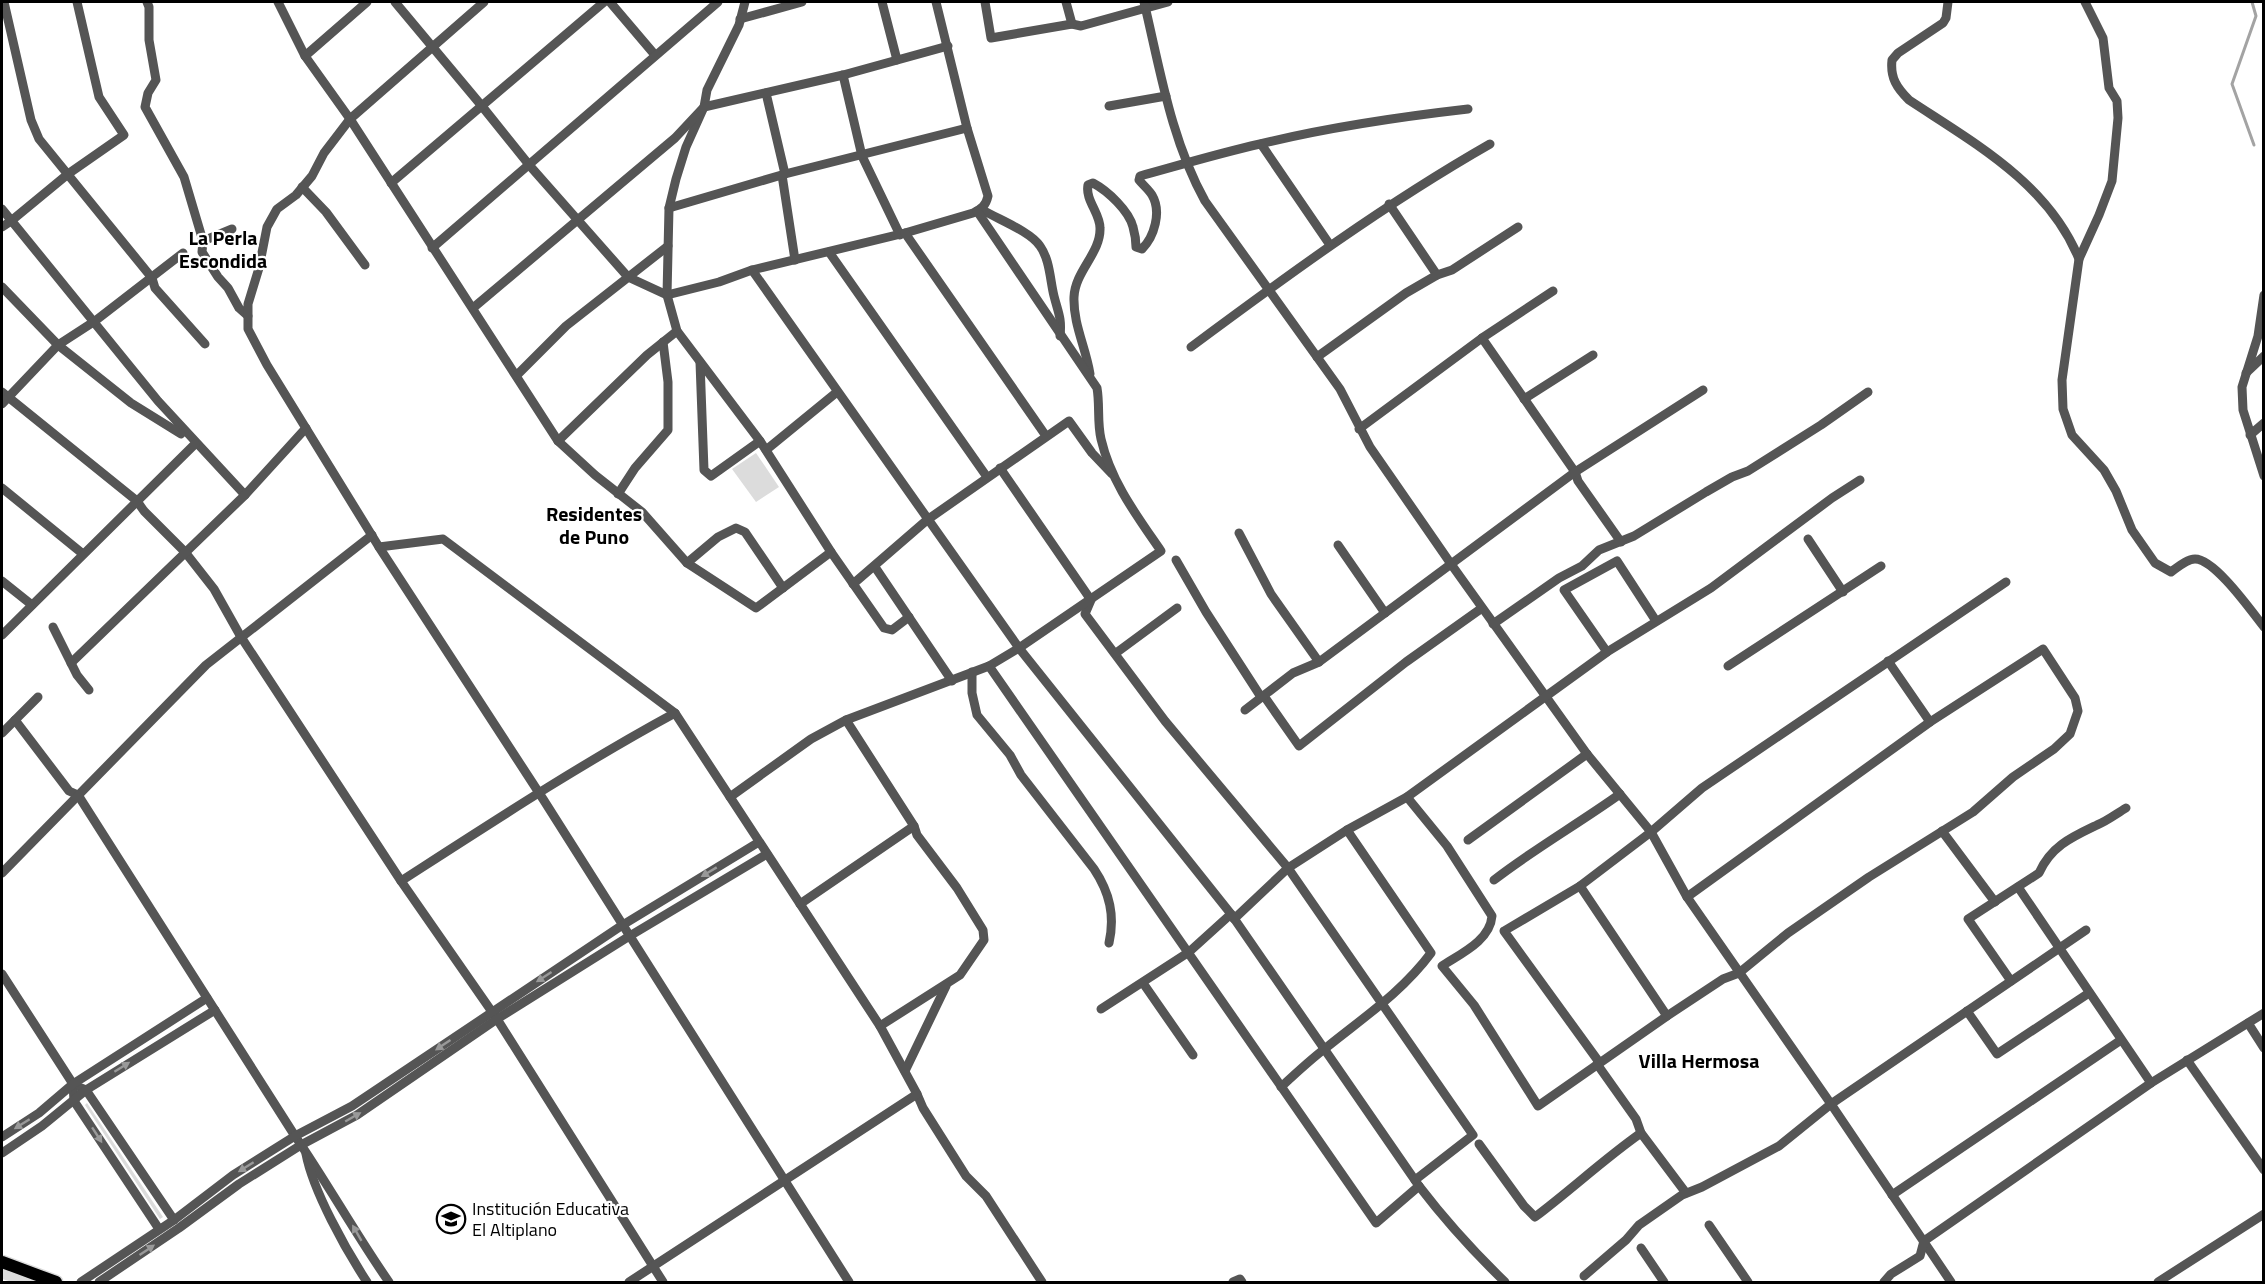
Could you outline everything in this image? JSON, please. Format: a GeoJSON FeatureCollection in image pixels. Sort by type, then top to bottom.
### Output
{"type":"FeatureCollection","features":[{"type":"Feature","properties":{"kind":"main road"},"geometry":{"type":"LineString","coordinates":[[2,1262],[56,1282]]}},
{"type":"Feature","properties":{"kind":"street"},"geometry":{"type":"LineString","coordinates":[[4,2],[31,120],[39,139],[152,278],[155,288],[205,344]]}},
{"type":"Feature","properties":{"kind":"street"},"geometry":{"type":"LineString","coordinates":[[2,227],[68,174],[124,135],[99,97],[77,2]]}},
{"type":"Feature","properties":{"kind":"street"},"geometry":{"type":"LineString","coordinates":[[147,2],[149,40],[156,81],[148,93],[145,107],[184,177],[203,241],[202,252],[228,288],[238,308],[248,316]]}},
{"type":"Feature","properties":{"kind":"street"},"geometry":{"type":"LineString","coordinates":[[278,2],[305,56],[350,119],[558,441],[642,512],[687,563],[756,608],[831,552]]}},
{"type":"Feature","properties":{"kind":"street"},"geometry":{"type":"LineString","coordinates":[[305,56],[367,2]]}},
{"type":"Feature","properties":{"kind":"street"},"geometry":{"type":"LineString","coordinates":[[395,2],[530,166],[628,277],[667,295],[719,282],[752,270],[902,234],[981,208],[988,196],[967,128],[936,2]]}},
{"type":"Feature","properties":{"kind":"street"},"geometry":{"type":"LineString","coordinates":[[484,2],[432,45],[350,119],[303,188],[277,209],[267,227],[259,268],[248,304],[248,328],[379,547],[849,1282]]}},
{"type":"Feature","properties":{"kind":"street"},"geometry":{"type":"LineString","coordinates":[[391,183],[604,2]]}},
{"type":"Feature","properties":{"kind":"street"},"geometry":{"type":"LineString","coordinates":[[610,2],[655,55]]}},
{"type":"Feature","properties":{"kind":"street"},"geometry":{"type":"LineString","coordinates":[[432,248],[718,2]]}},
{"type":"Feature","properties":{"kind":"street"},"geometry":{"type":"LineString","coordinates":[[745,2],[740,19],[707,90],[704,107],[686,147],[669,208],[667,295],[677,331],[763,446],[831,552],[884,628],[892,630],[909,617]]}},
{"type":"Feature","properties":{"kind":"street"},"geometry":{"type":"LineString","coordinates":[[740,19],[802,2]]}},
{"type":"Feature","properties":{"kind":"street"},"geometry":{"type":"LineString","coordinates":[[882,2],[897,60]]}},
{"type":"Feature","properties":{"kind":"street"},"geometry":{"type":"LineString","coordinates":[[985,2],[991,38],[1072,24],[1081,26],[1145,4],[1167,2]]}},
{"type":"Feature","properties":{"kind":"street"},"geometry":{"type":"LineString","coordinates":[[1066,2],[1072,24]]}},
{"type":"Feature","properties":{"kind":"street"},"geometry":{"type":"LineString","coordinates":[[1948,2],[1943,23],[1898,53],[1892,60],[1893,81],[1909,100],[2006,166],[2032,187],[2065,231],[2079,259]]}},
{"type":"Feature","properties":{"kind":"street"},"geometry":{"type":"LineString","coordinates":[[2085,2],[2103,38],[2109,88],[2117,100],[2118,118],[2112,181],[2079,259],[2062,380],[2063,409],[2072,435],[2104,470],[2116,491],[2132,530],[2155,563],[2171,572],[2195,559],[2208,563],[2245,602],[2264,627]]}},
{"type":"Feature","properties":{"kind":"street"},"geometry":{"type":"LineString","coordinates":[[1145,4],[1173,122],[1191,176],[1209,208],[1340,389],[1359,429],[1493,624],[1587,754],[1651,832],[1687,897],[1951,1282]]}},
{"type":"Feature","properties":{"kind":"street"},"geometry":{"type":"LineString","coordinates":[[473,308],[578,222],[675,138],[704,107],[843,75],[948,46]]}},
{"type":"Feature","properties":{"kind":"street"},"geometry":{"type":"LineString","coordinates":[[843,75],[862,156],[902,234],[1046,436]]}},
{"type":"Feature","properties":{"kind":"street"},"geometry":{"type":"LineString","coordinates":[[766,93],[784,175],[795,260]]}},
{"type":"Feature","properties":{"kind":"street"},"geometry":{"type":"LineString","coordinates":[[1109,106],[1166,96]]}},
{"type":"Feature","properties":{"kind":"street"},"geometry":{"type":"LineString","coordinates":[[1090,376],[1089,364],[1080,339],[1074,296],[1079,275],[1099,236],[1100,222],[1087,192],[1088,185],[1093,183],[1101,187],[1123,211],[1133,225],[1136,247],[1142,249],[1149,242],[1154,230],[1157,211],[1153,195],[1139,180],[1140,176],[1261,144],[1397,117],[1468,109]]}},
{"type":"Feature","properties":{"kind":"street"},"geometry":{"type":"LineString","coordinates":[[669,208],[784,175],[967,128]]}},
{"type":"Feature","properties":{"kind":"street"},"geometry":{"type":"LineString","coordinates":[[1261,144],[1330,245]]}},
{"type":"Feature","properties":{"kind":"street"},"geometry":{"type":"LineString","coordinates":[[1191,348],[1389,204],[1490,144]]}},
{"type":"Feature","properties":{"kind":"street"},"geometry":{"type":"LineString","coordinates":[[303,188],[326,212],[365,265]]}},
{"type":"Feature","properties":{"kind":"street"},"geometry":{"type":"LineString","coordinates":[[1389,204],[1437,275]]}},
{"type":"Feature","properties":{"kind":"street"},"geometry":{"type":"LineString","coordinates":[[981,208],[1024,232],[1040,245],[1048,266],[1054,297],[1062,321],[1060,336]]}},
{"type":"Feature","properties":{"kind":"street"},"geometry":{"type":"LineString","coordinates":[[730,797],[811,739],[846,720],[989,666],[1020,648],[1161,551],[1122,493],[1115,478],[1101,440],[1097,388],[1060,336],[981,208]]}},
{"type":"Feature","properties":{"kind":"street"},"geometry":{"type":"LineString","coordinates":[[2,209],[158,401],[195,444],[245,495]]}},
{"type":"Feature","properties":{"kind":"street"},"geometry":{"type":"LineString","coordinates":[[1317,357],[1406,293],[1437,275],[1452,270],[1518,227]]}},
{"type":"Feature","properties":{"kind":"street"},"geometry":{"type":"LineString","coordinates":[[203,241],[232,229]]}},
{"type":"Feature","properties":{"kind":"street"},"geometry":{"type":"LineString","coordinates":[[517,375],[566,326],[668,246]]}},
{"type":"Feature","properties":{"kind":"street"},"geometry":{"type":"LineString","coordinates":[[829,252],[987,477]]}},
{"type":"Feature","properties":{"kind":"street"},"geometry":{"type":"LineString","coordinates":[[183,253],[95,321],[58,345],[4,398],[137,501],[144,512],[185,552],[214,589],[241,637],[401,881],[494,1016],[663,1282]]}},
{"type":"Feature","properties":{"kind":"street"},"geometry":{"type":"LineString","coordinates":[[752,270],[927,520],[1020,648],[1233,916],[1417,1183],[1442,1216],[1505,1282]]}},
{"type":"Feature","properties":{"kind":"street"},"geometry":{"type":"LineString","coordinates":[[2,287],[58,345],[131,403],[166,423],[195,444]]}},
{"type":"Feature","properties":{"kind":"street"},"geometry":{"type":"LineString","coordinates":[[1359,429],[1482,338],[1553,291]]}},
{"type":"Feature","properties":{"kind":"street"},"geometry":{"type":"LineString","coordinates":[[2264,295],[2258,336],[2242,387],[2243,410],[2264,476]]}},
{"type":"Feature","properties":{"kind":"street"},"geometry":{"type":"LineString","coordinates":[[558,441],[677,331]]}},
{"type":"Feature","properties":{"kind":"street"},"geometry":{"type":"LineString","coordinates":[[1482,338],[1621,542]]}},
{"type":"Feature","properties":{"kind":"street"},"geometry":{"type":"LineString","coordinates":[[618,494],[635,468],[668,430],[667,389],[669,382],[663,342]]}},
{"type":"Feature","properties":{"kind":"street"},"geometry":{"type":"LineString","coordinates":[[1524,399],[1593,355]]}},
{"type":"Feature","properties":{"kind":"street"},"geometry":{"type":"LineString","coordinates":[[2244,375],[2264,356]]}},
{"type":"Feature","properties":{"kind":"street"},"geometry":{"type":"LineString","coordinates":[[700,362],[704,470],[711,476],[763,446],[837,392]]}},
{"type":"Feature","properties":{"kind":"street"},"geometry":{"type":"LineString","coordinates":[[1245,710],[1293,673],[1319,662],[1575,472],[1703,390]]}},
{"type":"Feature","properties":{"kind":"street"},"geometry":{"type":"LineString","coordinates":[[1493,624],[1559,578],[1581,566],[1599,550],[1609,544],[1621,542],[1714,487],[1748,471],[1868,392]]}},
{"type":"Feature","properties":{"kind":"street"},"geometry":{"type":"LineString","coordinates":[[853,584],[927,520],[1069,421],[1092,453],[1115,478]]}},
{"type":"Feature","properties":{"kind":"street"},"geometry":{"type":"LineString","coordinates":[[2250,435],[2264,423]]}},
{"type":"Feature","properties":{"kind":"street"},"geometry":{"type":"LineString","coordinates":[[71,663],[245,495],[306,428]]}},
{"type":"Feature","properties":{"kind":"street"},"geometry":{"type":"LineString","coordinates":[[2,635],[195,444]]}},
{"type":"Feature","properties":{"kind":"street"},"geometry":{"type":"LineString","coordinates":[[1000,468],[1091,600]]}},
{"type":"Feature","properties":{"kind":"street"},"geometry":{"type":"LineString","coordinates":[[1101,1009],[1189,952],[1288,868],[1347,830],[1407,797],[1607,652],[1711,588],[1832,498],[1860,480]]}},
{"type":"Feature","properties":{"kind":"street"},"geometry":{"type":"LineString","coordinates":[[2,488],[83,554]]}},
{"type":"Feature","properties":{"kind":"street"},"geometry":{"type":"LineString","coordinates":[[687,563],[718,537],[735,528],[744,532],[783,588]]}},
{"type":"Feature","properties":{"kind":"street"},"geometry":{"type":"LineString","coordinates":[[1239,533],[1271,594],[1319,662]]}},
{"type":"Feature","properties":{"kind":"street"},"geometry":{"type":"LineString","coordinates":[[2,873],[206,665],[372,535]]}},
{"type":"Feature","properties":{"kind":"street"},"geometry":{"type":"LineString","coordinates":[[379,547],[443,539],[675,713],[880,1026],[923,1108],[966,1176],[986,1196],[1042,1282]]}},
{"type":"Feature","properties":{"kind":"street"},"geometry":{"type":"LineString","coordinates":[[1808,539],[1843,592]]}},
{"type":"Feature","properties":{"kind":"street"},"geometry":{"type":"LineString","coordinates":[[1338,545],[1385,613]]}},
{"type":"Feature","properties":{"kind":"street"},"geometry":{"type":"LineString","coordinates":[[1176,560],[1206,612],[1262,696],[1299,746],[1406,662],[1482,608]]}},
{"type":"Feature","properties":{"kind":"street"},"geometry":{"type":"LineString","coordinates":[[1607,652],[1564,590],[1617,561],[1656,621]]}},
{"type":"Feature","properties":{"kind":"street"},"geometry":{"type":"LineString","coordinates":[[1728,666],[1881,566]]}},
{"type":"Feature","properties":{"kind":"street"},"geometry":{"type":"LineString","coordinates":[[875,567],[952,681]]}},
{"type":"Feature","properties":{"kind":"street"},"geometry":{"type":"LineString","coordinates":[[2,581],[32,605]]}},
{"type":"Feature","properties":{"kind":"street"},"geometry":{"type":"LineString","coordinates":[[1686,1193],[1641,1133],[1636,1119],[1504,931],[1580,886],[1651,832],[1702,788],[2006,582]]}},
{"type":"Feature","properties":{"kind":"street"},"geometry":{"type":"LineString","coordinates":[[989,666],[1376,1223],[1417,1183],[1473,1135],[1288,868],[1165,721],[1085,614],[1091,600]]}},
{"type":"Feature","properties":{"kind":"street"},"geometry":{"type":"LineString","coordinates":[[1116,653],[1177,608]]}},
{"type":"Feature","properties":{"kind":"street"},"geometry":{"type":"LineString","coordinates":[[53,627],[77,675],[89,690]]}},
{"type":"Feature","properties":{"kind":"street"},"geometry":{"type":"LineString","coordinates":[[1407,797],[1448,846],[1492,916],[1488,931],[1474,945],[1442,966],[1474,1005],[1538,1106],[1667,1016],[1723,979],[1739,973],[1788,933],[1869,877],[1973,812],[2013,777],[2054,749],[2070,734],[2078,711],[2075,698],[2043,649],[1930,723],[1687,897]]}},
{"type":"Feature","properties":{"kind":"street"},"geometry":{"type":"LineString","coordinates":[[1888,661],[1930,723]]}},
{"type":"Feature","properties":{"kind":"street"},"geometry":{"type":"LineString","coordinates":[[972,672],[972,693],[977,715],[1010,755],[1021,775],[1094,869],[1104,886],[1113,919],[1109,943]]}},
{"type":"Feature","properties":{"kind":"street"},"geometry":{"type":"LineString","coordinates":[[2,733],[38,697]]}},
{"type":"Feature","properties":{"kind":"street"},"geometry":{"type":"LineString","coordinates":[[401,881],[616,745],[675,713]]}},
{"type":"Feature","properties":{"kind":"street"},"geometry":{"type":"LineString","coordinates":[[15,720],[69,791],[78,795],[389,1282]]}},
{"type":"Feature","properties":{"kind":"street"},"geometry":{"type":"LineString","coordinates":[[846,720],[914,826],[917,835],[957,888],[984,930],[984,940],[960,975],[880,1026]]}},
{"type":"Feature","properties":{"kind":"street"},"geometry":{"type":"LineString","coordinates":[[1468,840],[1587,754]]}},
{"type":"Feature","properties":{"kind":"street"},"geometry":{"type":"LineString","coordinates":[[1494,880],[1526,856],[1620,795]]}},
{"type":"Feature","properties":{"kind":"street"},"geometry":{"type":"LineString","coordinates":[[2011,981],[1968,919],[2039,873],[2044,862],[2062,843],[2126,808]]}},
{"type":"Feature","properties":{"kind":"street"},"geometry":{"type":"LineString","coordinates":[[800,904],[914,826]]}},
{"type":"Feature","properties":{"kind":"street"},"geometry":{"type":"LineString","coordinates":[[1281,1087],[1324,1048],[1383,1004],[1416,972],[1431,953],[1347,830]]}},
{"type":"Feature","properties":{"kind":"street"},"geometry":{"type":"LineString","coordinates":[[1942,831],[1995,902]]}},
{"type":"Feature","properties":{"kind":"street"},"geometry":{"type":"LineString","coordinates":[[99,1282],[240,1184],[357,1115],[621,926],[759,842]]}},
{"type":"Feature","properties":{"kind":"street"},"geometry":{"type":"LineString","coordinates":[[81,1282],[174,1220],[233,1175],[295,1136],[352,1106],[494,1016],[767,854]]}},
{"type":"Feature","properties":{"kind":"street"},"geometry":{"type":"LineString","coordinates":[[1580,886],[1667,1016]]}},
{"type":"Feature","properties":{"kind":"street"},"geometry":{"type":"LineString","coordinates":[[2018,887],[2151,1083]]}},
{"type":"Feature","properties":{"kind":"street"},"geometry":{"type":"LineString","coordinates":[[1584,1276],[1626,1240],[1639,1225],[1686,1193],[1779,1146],[1831,1104],[2086,930]]}},
{"type":"Feature","properties":{"kind":"street"},"geometry":{"type":"LineString","coordinates":[[2,974],[73,1084],[74,1101],[159,1229]]}},
{"type":"Feature","properties":{"kind":"street"},"geometry":{"type":"LineString","coordinates":[[1143,983],[1193,1055]]}},
{"type":"Feature","properties":{"kind":"street"},"geometry":{"type":"LineString","coordinates":[[905,1071],[947,984]]}},
{"type":"Feature","properties":{"kind":"street"},"geometry":{"type":"LineString","coordinates":[[1967,1011],[1997,1054],[2089,993]]}},
{"type":"Feature","properties":{"kind":"street"},"geometry":{"type":"LineString","coordinates":[[2,1137],[39,1113],[73,1084],[207,998]]}},
{"type":"Feature","properties":{"kind":"street"},"geometry":{"type":"LineString","coordinates":[[2,1153],[42,1126],[86,1090],[215,1010]]}},
{"type":"Feature","properties":{"kind":"street"},"geometry":{"type":"LineString","coordinates":[[1884,1282],[1891,1274],[1920,1256],[1924,1241],[2151,1083],[2264,1013]]}},
{"type":"Feature","properties":{"kind":"street"},"geometry":{"type":"LineString","coordinates":[[2248,1023],[2264,1048]]}},
{"type":"Feature","properties":{"kind":"street"},"geometry":{"type":"LineString","coordinates":[[1892,1195],[2121,1040]]}},
{"type":"Feature","properties":{"kind":"street"},"geometry":{"type":"LineString","coordinates":[[2187,1060],[2264,1170]]}},
{"type":"Feature","properties":{"kind":"street"},"geometry":{"type":"LineString","coordinates":[[73,1084],[86,1090],[174,1220]]}},
{"type":"Feature","properties":{"kind":"street"},"geometry":{"type":"LineString","coordinates":[[629,1282],[917,1094]]}},
{"type":"Feature","properties":{"kind":"street"},"geometry":{"type":"LineString","coordinates":[[1479,1144],[1524,1206],[1535,1217],[1641,1133]]}},
{"type":"Feature","properties":{"kind":"street"},"geometry":{"type":"LineString","coordinates":[[304,1148],[315,1185],[354,1264],[367,1282]]}},
{"type":"Feature","properties":{"kind":"street"},"geometry":{"type":"LineString","coordinates":[[2158,1282],[2264,1214]]}},
{"type":"Feature","properties":{"kind":"street"},"geometry":{"type":"LineString","coordinates":[[1709,1225],[1748,1282]]}},
{"type":"Feature","properties":{"kind":"street"},"geometry":{"type":"LineString","coordinates":[[1641,1248],[1664,1282]]}},
{"type":"Feature","properties":{"kind":"street"},"geometry":{"type":"LineString","coordinates":[[1233,1282],[1240,1279],[1242,1282]]}},
{"type":"Feature","properties":{"kind":"shaded area"},"geometry":{"type":"Polygon","coordinates":[[[756,453],[779,487],[756,502],[732,469],[756,453]]]}},
{"type":"Feature","properties":{"kind":"shaded area"},"geometry":{"type":"Polygon","coordinates":[[[87,1103],[163,1217],[160,1219],[85,1105],[87,1103]]]}},
{"type":"Feature","properties":{"kind":"shaded area"},"geometry":{"type":"Polygon","coordinates":[[[2,1266],[43,1282],[12,1282],[2,1279],[2,1266]]]}},
{"type":"Feature","properties":{"kind":"waterway"},"geometry":{"type":"LineString","coordinates":[[2252,2],[2256,16],[2232,84],[2254,145]]}},
{"type":"Feature","properties":{"kind":"place","name":"Institución Educativa El Altiplano"},"geometry":{"type":"Point","coordinates":[451,1219]}},
{"type":"Feature","properties":{"kind":"district","name":"La Perla Escondida"},"geometry":{"type":"Point","coordinates":[223,250]}},
{"type":"Feature","properties":{"kind":"district","name":"Residentes de Puno"},"geometry":{"type":"Point","coordinates":[594,526]}},
{"type":"Feature","properties":{"kind":"district","name":"Villa Hermosa"},"geometry":{"type":"Point","coordinates":[1699,1061]}}]}
